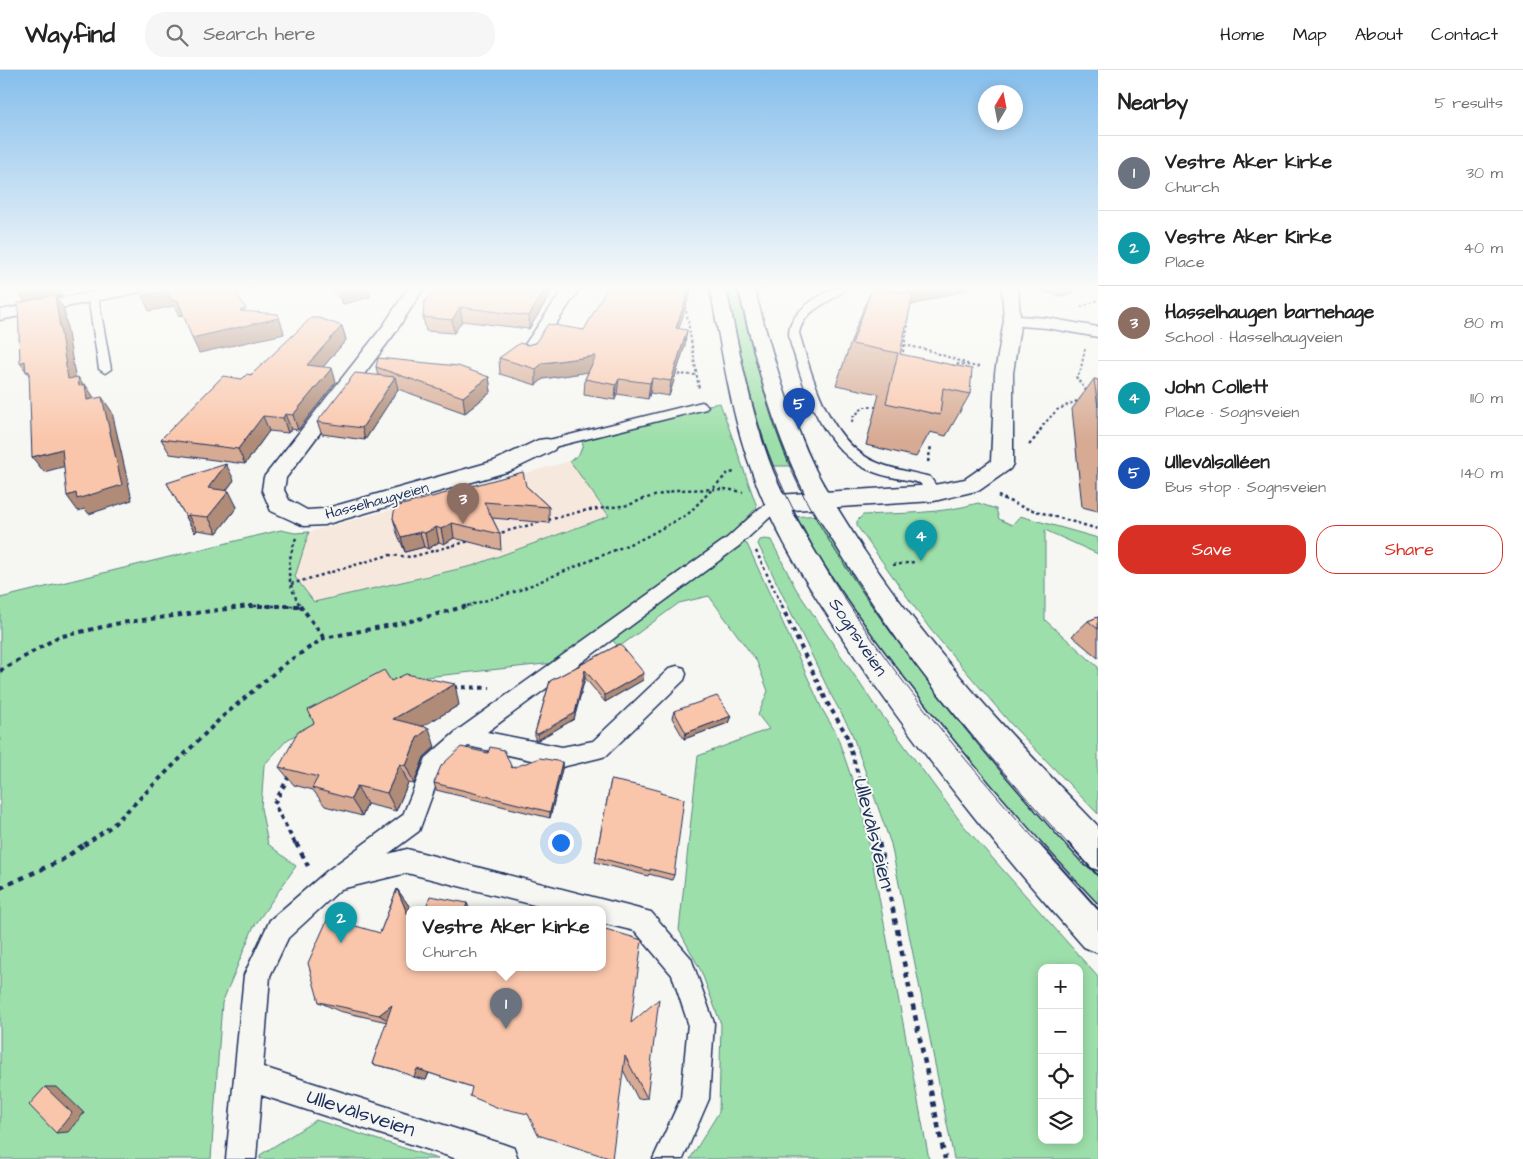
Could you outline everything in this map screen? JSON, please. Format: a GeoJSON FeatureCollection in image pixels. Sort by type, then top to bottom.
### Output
{"type":"FeatureCollection","features":[{"type":"Feature","properties":{"kind":"street","name":"Hasselhaugveien"},"geometry":{"type":"LineString","coordinates":[[381,339],[275,477],[273,490],[279,505],[304,518],[344,512],[502,466],[546,445]]}},
{"type":"Feature","properties":{"kind":"street"},"geometry":{"type":"LineString","coordinates":[[528,353],[538,339]]}},
{"type":"Feature","properties":{"kind":"street","name":"Sognsveien"},"geometry":{"type":"LineString","coordinates":[[729,339],[744,412],[762,470],[764,499],[838,609],[924,730],[977,796],[1098,933]]}},
{"type":"Feature","properties":{"kind":"street"},"geometry":{"type":"LineString","coordinates":[[760,339],[768,370],[804,469],[874,586],[931,665],[1031,781],[1098,852]]}},
{"type":"Feature","properties":{"kind":"street"},"geometry":{"type":"LineString","coordinates":[[764,499],[821,500],[934,493],[972,485],[1002,464],[1004,373],[1009,339]]}},
{"type":"Feature","properties":{"kind":"lane"},"geometry":{"type":"LineString","coordinates":[[100,339],[105,369]]}},
{"type":"Feature","properties":{"kind":"lane"},"geometry":{"type":"LineString","coordinates":[[796,339],[812,390],[829,427],[849,449],[866,463],[925,480],[934,493]]}},
{"type":"Feature","properties":{"kind":"lane","name":"Hasselhaugveien"},"geometry":{"type":"LineString","coordinates":[[546,445],[702,406]]}},
{"type":"Feature","properties":{"kind":"lane"},"geometry":{"type":"LineString","coordinates":[[241,1159],[257,975],[279,929],[328,885],[411,822],[433,765],[465,736],[733,542],[752,526],[765,511],[764,499]]}},
{"type":"Feature","properties":{"kind":"lane"},"geometry":{"type":"LineString","coordinates":[[465,736],[562,757],[599,750],[677,674]]}},
{"type":"Feature","properties":{"kind":"lane"},"geometry":{"type":"LineString","coordinates":[[328,885],[407,861],[582,906]]}},
{"type":"Feature","properties":{"kind":"lane"},"geometry":{"type":"LineString","coordinates":[[606,912],[642,921],[682,966],[700,1023],[695,1099],[668,1159]]}},
{"type":"Feature","properties":{"kind":"lane","name":"Ullevålsveien"},"geometry":{"type":"LineString","coordinates":[[247,1076],[503,1159]]}},
{"type":"Feature","properties":{"kind":"path"},"geometry":{"type":"LineString","coordinates":[[691,339],[702,406]]}},
{"type":"Feature","properties":{"kind":"path"},"geometry":{"type":"LineString","coordinates":[[900,364],[905,339]]}},
{"type":"Feature","properties":{"kind":"path"},"geometry":{"type":"LineString","coordinates":[[904,345],[928,350],[1004,373]]}},
{"type":"Feature","properties":{"kind":"path"},"geometry":{"type":"LineString","coordinates":[[1085,347],[1080,373],[1076,377],[1087,392]]}},
{"type":"Feature","properties":{"kind":"path"},"geometry":{"type":"LineString","coordinates":[[946,367],[958,364],[976,366]]}},
{"type":"Feature","properties":{"kind":"path"},"geometry":{"type":"LineString","coordinates":[[667,373],[696,374]]}},
{"type":"Feature","properties":{"kind":"path"},"geometry":{"type":"LineString","coordinates":[[1002,464],[1035,441],[1046,421],[1065,405],[1083,398],[1087,392],[1093,390]]}},
{"type":"Feature","properties":{"kind":"path"},"geometry":{"type":"LineString","coordinates":[[849,449],[853,417],[864,407],[881,407]]}},
{"type":"Feature","properties":{"kind":"path"},"geometry":{"type":"LineString","coordinates":[[0,888],[62,860],[112,826],[221,718],[286,663],[324,638],[407,622],[517,591],[644,538],[688,514],[728,474],[741,472]]}},
{"type":"Feature","properties":{"kind":"path"},"geometry":{"type":"LineString","coordinates":[[972,485],[1022,507],[1098,529]]}},
{"type":"Feature","properties":{"kind":"path"},"geometry":{"type":"LineString","coordinates":[[494,535],[582,511],[629,505],[643,498],[677,490],[725,489],[764,499]]}},
{"type":"Feature","properties":{"kind":"path"},"geometry":{"type":"LineString","coordinates":[[304,518],[298,529],[288,566],[291,584],[300,606],[324,638]]}},
{"type":"Feature","properties":{"kind":"path","name":"Ullevålsveien"},"geometry":{"type":"LineString","coordinates":[[752,526],[751,534],[764,569],[828,704],[846,734],[858,769],[876,830],[945,1159]]}},
{"type":"Feature","properties":{"kind":"path"},"geometry":{"type":"LineString","coordinates":[[291,584],[389,555],[410,557],[476,540]]}},
{"type":"Feature","properties":{"kind":"path"},"geometry":{"type":"LineString","coordinates":[[895,565],[914,562]]}},
{"type":"Feature","properties":{"kind":"path"},"geometry":{"type":"LineString","coordinates":[[0,671],[58,637],[120,623],[249,606],[300,606]]}},
{"type":"Feature","properties":{"kind":"path"},"geometry":{"type":"LineString","coordinates":[[443,687],[530,688]]}},
{"type":"Feature","properties":{"kind":"path"},"geometry":{"type":"LineString","coordinates":[[293,770],[274,804],[328,885]]}},
{"type":"Feature","properties":{"kind":"shaded area"},"geometry":{"type":"Polygon","coordinates":[[[570,461],[610,516],[472,566],[314,602],[295,577],[309,532],[570,461]]]}},
{"type":"Feature","properties":{"kind":"green space"},"geometry":{"type":"Polygon","coordinates":[[[734,339],[754,339],[794,466],[769,466],[741,371],[734,339]]]}},
{"type":"Feature","properties":{"kind":"green space"},"geometry":{"type":"Polygon","coordinates":[[[720,403],[757,507],[727,539],[563,662],[381,682],[287,740],[264,765],[261,808],[268,844],[296,866],[253,928],[222,1003],[211,1159],[0,1159],[0,598],[281,530],[295,533],[309,532],[295,577],[314,602],[472,566],[609,516],[570,461],[579,454],[583,445],[581,438],[720,403]]]}},
{"type":"Feature","properties":{"kind":"green space"},"geometry":{"type":"Polygon","coordinates":[[[978,503],[996,509],[999,519],[1012,525],[1020,516],[1098,538],[1098,554],[1045,530],[1045,620],[1098,667],[1098,814],[1011,724],[930,629],[857,526],[857,521],[863,515],[936,511],[978,503]]]}},
{"type":"Feature","properties":{"kind":"green space"},"geometry":{"type":"Polygon","coordinates":[[[820,515],[1098,868],[1098,919],[898,682],[792,517],[820,515]]]}},
{"type":"Feature","properties":{"kind":"green space"},"geometry":{"type":"Polygon","coordinates":[[[760,540],[771,540],[796,589],[873,703],[963,825],[1098,977],[1098,1159],[954,1159],[891,844],[851,731],[831,695],[758,544],[760,540]]]}},
{"type":"Feature","properties":{"kind":"green space"},"geometry":{"type":"Polygon","coordinates":[[[739,544],[747,544],[822,709],[836,733],[862,808],[929,1159],[690,1159],[719,1112],[721,1024],[701,971],[679,930],[698,756],[769,729],[758,715],[768,691],[757,662],[709,596],[679,603],[619,647],[611,639],[739,544]]]}},
{"type":"Feature","properties":{"kind":"green space"},"geometry":{"type":"Polygon","coordinates":[[[316,1120],[438,1159],[260,1159],[260,1155],[316,1120]]]}},
{"type":"Feature","properties":{"kind":"building"},"geometry":{"type":"Polygon","coordinates":[[[19,339],[62,339],[68,379],[78,377],[79,386],[85,384],[87,400],[102,397],[122,485],[77,499],[76,493],[67,496],[62,449],[32,457],[29,371],[26,372],[25,361],[20,363],[19,339]]]}},
{"type":"Feature","properties":{"kind":"building"},"geometry":{"type":"Polygon","coordinates":[[[289,339],[330,339],[307,365],[332,368],[293,415],[285,414],[283,418],[263,416],[238,449],[161,439],[223,376],[242,379],[247,374],[251,375],[289,339]]]}},
{"type":"Feature","properties":{"kind":"building"},"geometry":{"type":"Polygon","coordinates":[[[538,339],[684,339],[671,381],[652,378],[650,383],[619,379],[616,385],[585,379],[596,356],[543,363],[536,369],[499,358],[520,343],[527,345],[535,343],[538,339]]]}},
{"type":"Feature","properties":{"kind":"building"},"geometry":{"type":"Polygon","coordinates":[[[854,339],[903,339],[900,354],[972,369],[970,394],[943,388],[940,415],[886,403],[898,353],[852,344],[854,339]]]}},
{"type":"Feature","properties":{"kind":"building"},"geometry":{"type":"Polygon","coordinates":[[[378,358],[458,366],[489,377],[463,397],[376,367],[378,358]]]}},
{"type":"Feature","properties":{"kind":"building"},"geometry":{"type":"Polygon","coordinates":[[[355,373],[395,377],[362,428],[317,422],[355,373]]]}},
{"type":"Feature","properties":{"kind":"building"},"geometry":{"type":"Polygon","coordinates":[[[1094,379],[1098,380],[1098,407],[1094,379]]]}},
{"type":"Feature","properties":{"kind":"building"},"geometry":{"type":"Polygon","coordinates":[[[226,464],[208,488],[229,491],[208,517],[188,515],[186,517],[167,483],[226,464]]]}},
{"type":"Feature","properties":{"kind":"building"},"geometry":{"type":"Polygon","coordinates":[[[523,472],[526,486],[549,507],[484,502],[500,534],[452,523],[441,529],[436,527],[425,533],[420,532],[401,537],[393,518],[395,507],[523,472]]]}},
{"type":"Feature","properties":{"kind":"building"},"geometry":{"type":"Polygon","coordinates":[[[1098,617],[1098,629],[1088,621],[1098,617]]]}},
{"type":"Feature","properties":{"kind":"building"},"geometry":{"type":"Polygon","coordinates":[[[620,644],[644,673],[605,695],[585,670],[575,713],[538,734],[535,733],[550,681],[620,644]]]}},
{"type":"Feature","properties":{"kind":"building"},"geometry":{"type":"Polygon","coordinates":[[[384,670],[391,681],[406,674],[455,684],[393,719],[429,728],[417,738],[406,766],[400,764],[387,793],[357,786],[351,799],[312,788],[318,777],[279,767],[298,732],[314,723],[308,710],[384,670]]]}},
{"type":"Feature","properties":{"kind":"building"},"geometry":{"type":"Polygon","coordinates":[[[717,696],[731,716],[686,733],[674,711],[717,696]]]}},
{"type":"Feature","properties":{"kind":"building"},"geometry":{"type":"Polygon","coordinates":[[[461,747],[488,753],[490,747],[504,750],[512,768],[540,758],[562,762],[550,812],[434,783],[441,766],[461,747]]]}},
{"type":"Feature","properties":{"kind":"building"},"geometry":{"type":"Polygon","coordinates":[[[611,780],[646,787],[661,791],[660,793],[684,799],[674,875],[596,857],[611,780]]]}},
{"type":"Feature","properties":{"kind":"building"},"geometry":{"type":"Polygon","coordinates":[[[397,889],[406,910],[406,971],[606,971],[606,929],[642,940],[631,1023],[659,999],[647,1098],[625,1056],[612,1159],[538,1135],[528,1114],[496,1107],[470,1096],[472,1087],[417,1069],[414,1077],[394,1069],[372,1064],[392,1005],[379,1015],[319,1002],[308,963],[328,918],[380,933],[397,889]]]}},
{"type":"Feature","properties":{"kind":"building"},"geometry":{"type":"Polygon","coordinates":[[[430,896],[467,903],[466,906],[426,906],[430,896]]]}},
{"type":"Feature","properties":{"kind":"building"},"geometry":{"type":"Polygon","coordinates":[[[45,1087],[72,1113],[56,1133],[29,1105],[45,1087]]]}},
{"type":"Feature","properties":{"kind":"tram line"},"geometry":{"type":"LineString","coordinates":[[738,339],[759,426],[775,470],[799,520],[827,570],[858,619],[892,667],[966,759],[1040,845]]}},
{"type":"Feature","properties":{"kind":"tram line"},"geometry":{"type":"LineString","coordinates":[[750,339],[770,412],[791,469],[826,536],[881,619],[931,686],[1069,845]]}},
{"type":"Feature","properties":{"kind":"tram line"},"geometry":{"type":"LineString","coordinates":[[1039,843],[1098,909]]}},
{"type":"Feature","properties":{"kind":"tram line"},"geometry":{"type":"LineString","coordinates":[[1068,843],[1098,876]]}},
{"type":"Feature","properties":{"kind":"place","name":"Ullevålsalléen"},"geometry":{"type":"Point","coordinates":[799,429]}},
{"type":"Feature","properties":{"kind":"place","name":"Hasselhaugen barnehage"},"geometry":{"type":"Point","coordinates":[463,524]}},
{"type":"Feature","properties":{"kind":"place","name":"John Collett"},"geometry":{"type":"Point","coordinates":[921,561]}},
{"type":"Feature","properties":{"kind":"place","name":"Vestre Aker Kirke"},"geometry":{"type":"Point","coordinates":[341,943]}},
{"type":"Feature","properties":{"kind":"place","name":"Vestre Aker kirke"},"geometry":{"type":"Point","coordinates":[506,1029]}}]}
